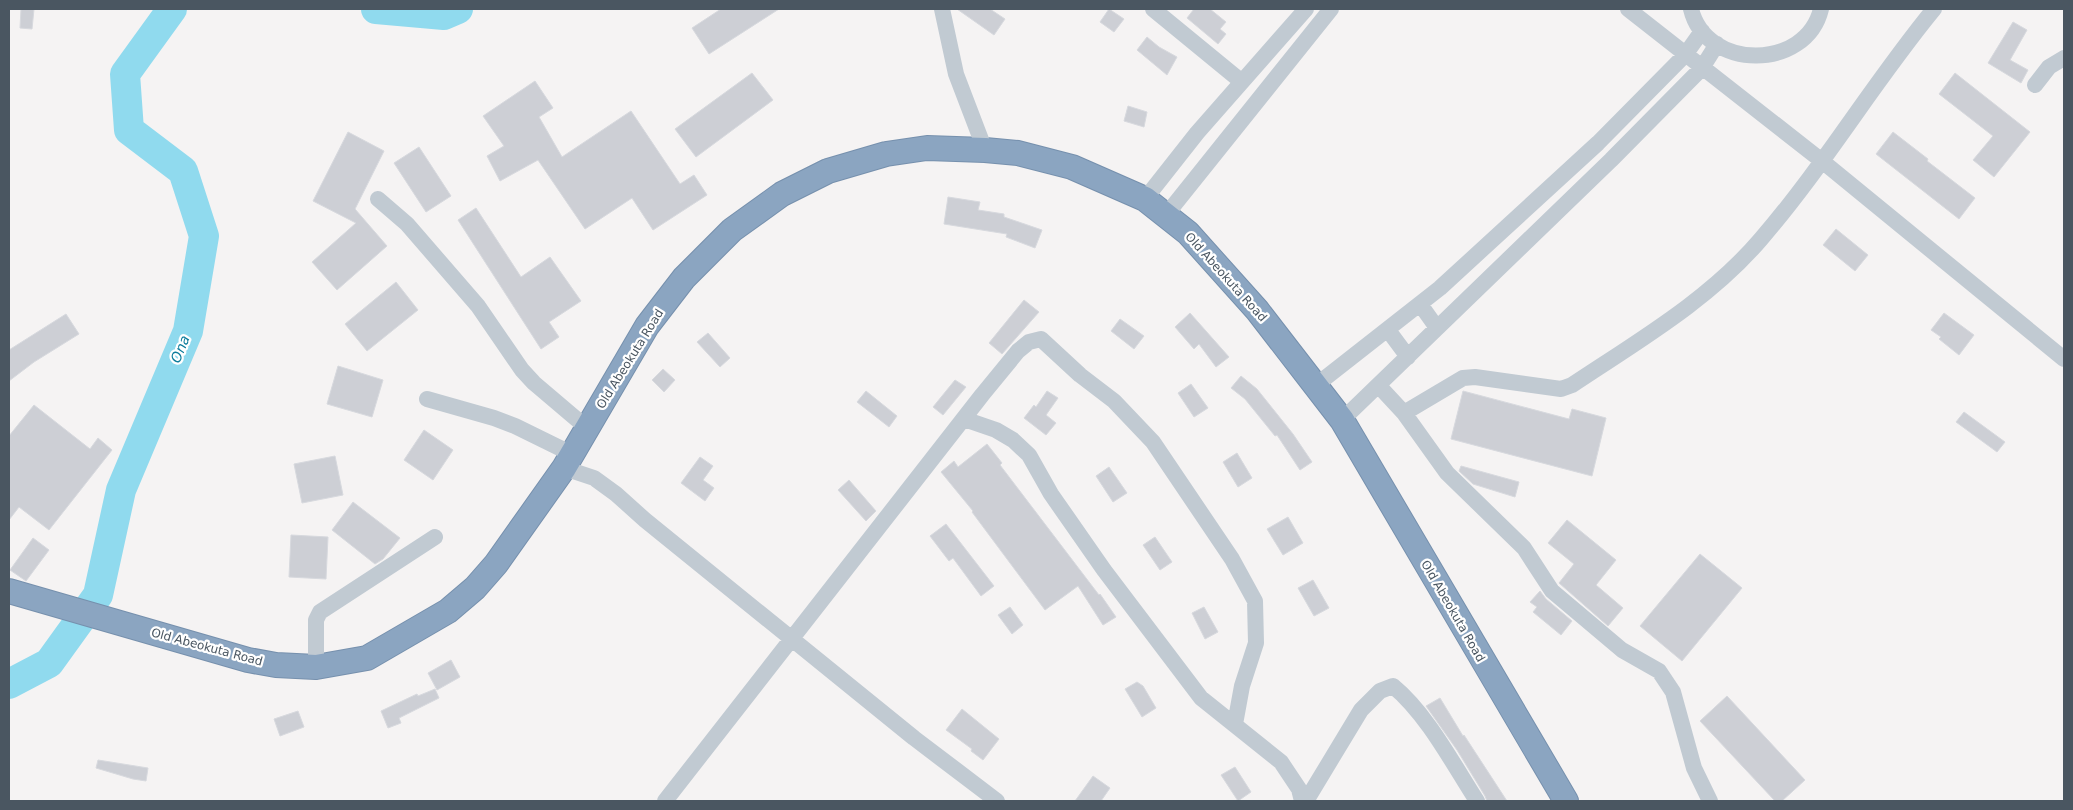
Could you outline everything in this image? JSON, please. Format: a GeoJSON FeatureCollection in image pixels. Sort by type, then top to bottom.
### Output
{"type":"FeatureCollection","features":[{"type":"Feature","properties":{"kind":"highway","name":"Old Abeokuta Road"},"geometry":{"type":"LineString","coordinates":[[9,591],[248,660],[276,665],[316,667],[367,658],[448,611],[475,588],[496,564],[568,461],[647,326],[684,278],[732,230],[782,194],[828,171],[886,154],[927,148],[985,150],[1018,154],[1072,167],[1145,199],[1188,233],[1257,310],[1342,420],[1566,801]]}},
{"type":"Feature","properties":{"kind":"street"},"geometry":{"type":"LineString","coordinates":[[942,9],[956,74],[985,150]]}},
{"type":"Feature","properties":{"kind":"street"},"geometry":{"type":"LineString","coordinates":[[1154,9],[1242,82]]}},
{"type":"Feature","properties":{"kind":"street"},"geometry":{"type":"LineString","coordinates":[[1145,199],[1197,133],[1306,9]]}},
{"type":"Feature","properties":{"kind":"street"},"geometry":{"type":"LineString","coordinates":[[1166,215],[1332,9]]}},
{"type":"Feature","properties":{"kind":"street"},"geometry":{"type":"LineString","coordinates":[[1628,9],[1822,161],[2064,359]]}},
{"type":"Feature","properties":{"kind":"street"},"geometry":{"type":"LineString","coordinates":[[1691,9],[1702,31],[1717,44],[1735,54],[1756,57],[1776,54],[1794,45],[1810,31],[1821,9]]}},
{"type":"Feature","properties":{"kind":"street"},"geometry":{"type":"LineString","coordinates":[[1404,413],[1463,378],[1475,377],[1561,389],[1572,385],[1659,328],[1718,282],[1760,240],[1822,161],[1934,9]]}},
{"type":"Feature","properties":{"kind":"street"},"geometry":{"type":"LineString","coordinates":[[1315,386],[1440,288],[1598,143],[1685,55],[1702,31]]}},
{"type":"Feature","properties":{"kind":"street"},"geometry":{"type":"LineString","coordinates":[[1342,420],[1611,160],[1702,68],[1717,44]]}},
{"type":"Feature","properties":{"kind":"street"},"geometry":{"type":"LineString","coordinates":[[2035,84],[2049,67],[2064,58]]}},
{"type":"Feature","properties":{"kind":"street"},"geometry":{"type":"LineString","coordinates":[[378,199],[407,224],[478,306],[522,370],[534,383],[587,428]]}},
{"type":"Feature","properties":{"kind":"street"},"geometry":{"type":"LineString","coordinates":[[1420,304],[1438,328]]}},
{"type":"Feature","properties":{"kind":"street"},"geometry":{"type":"LineString","coordinates":[[1388,330],[1408,357]]}},
{"type":"Feature","properties":{"kind":"street"},"geometry":{"type":"LineString","coordinates":[[665,801],[1018,351],[1029,342],[1041,339],[1080,375],[1114,401],[1153,442],[1232,559],[1255,601],[1256,643],[1242,686],[1235,724]]}},
{"type":"Feature","properties":{"kind":"street"},"geometry":{"type":"LineString","coordinates":[[1378,385],[1404,413],[1447,473],[1524,548],[1552,591],[1622,650],[1659,671],[1674,692],[1694,768],[1710,801]]}},
{"type":"Feature","properties":{"kind":"street"},"geometry":{"type":"LineString","coordinates":[[427,398],[508,423],[594,478],[914,738],[997,801]]}},
{"type":"Feature","properties":{"kind":"street"},"geometry":{"type":"LineString","coordinates":[[964,420],[996,430],[1013,440],[1029,455],[1051,494],[1104,570],[1201,698],[1281,762],[1299,789],[1302,801]]}},
{"type":"Feature","properties":{"kind":"street"},"geometry":{"type":"LineString","coordinates":[[316,667],[316,620],[320,612],[435,537]]}},
{"type":"Feature","properties":{"kind":"street"},"geometry":{"type":"LineString","coordinates":[[1306,801],[1362,710],[1380,691],[1393,686],[1407,697],[1477,801]]}},
{"type":"Feature","properties":{"kind":"building"},"geometry":{"type":"Polygon","coordinates":[[[21,9],[34,9],[32,29],[20,28],[21,9]]]}},
{"type":"Feature","properties":{"kind":"building"},"geometry":{"type":"Polygon","coordinates":[[[721,9],[779,9],[709,54],[692,28],[721,9]]]}},
{"type":"Feature","properties":{"kind":"building"},"geometry":{"type":"Polygon","coordinates":[[[957,9],[990,9],[1005,19],[994,35],[957,9]]]}},
{"type":"Feature","properties":{"kind":"building"},"geometry":{"type":"Polygon","coordinates":[[[1109,9],[1124,19],[1114,32],[1100,22],[1109,9]]]}},
{"type":"Feature","properties":{"kind":"building"},"geometry":{"type":"Polygon","coordinates":[[[1194,9],[1210,9],[1226,22],[1220,29],[1226,34],[1218,44],[1187,18],[1194,9]]]}},
{"type":"Feature","properties":{"kind":"building"},"geometry":{"type":"Polygon","coordinates":[[[2013,22],[2027,30],[2010,60],[2028,70],[2021,83],[1988,63],[2013,22]]]}},
{"type":"Feature","properties":{"kind":"building"},"geometry":{"type":"Polygon","coordinates":[[[1147,37],[1159,47],[1177,57],[1167,75],[1137,50],[1147,37]]]}},
{"type":"Feature","properties":{"kind":"building"},"geometry":{"type":"Polygon","coordinates":[[[752,73],[773,100],[696,157],[675,129],[752,73]]]}},
{"type":"Feature","properties":{"kind":"building"},"geometry":{"type":"Polygon","coordinates":[[[1955,73],[2030,132],[1994,177],[1973,160],[1993,136],[1939,94],[1955,73]]]}},
{"type":"Feature","properties":{"kind":"building"},"geometry":{"type":"Polygon","coordinates":[[[535,81],[553,108],[539,117],[562,157],[631,111],[680,184],[694,175],[707,195],[653,230],[632,198],[585,229],[538,160],[500,181],[487,156],[504,146],[483,116],[535,81]]]}},
{"type":"Feature","properties":{"kind":"building"},"geometry":{"type":"Polygon","coordinates":[[[1128,106],[1147,112],[1144,127],[1124,121],[1128,106]]]}},
{"type":"Feature","properties":{"kind":"building"},"geometry":{"type":"Polygon","coordinates":[[[348,132],[384,151],[355,209],[387,246],[337,290],[312,262],[356,223],[313,201],[348,132]]]}},
{"type":"Feature","properties":{"kind":"building"},"geometry":{"type":"Polygon","coordinates":[[[1893,132],[1975,198],[1959,219],[1876,154],[1893,132]]]}},
{"type":"Feature","properties":{"kind":"building"},"geometry":{"type":"Polygon","coordinates":[[[419,147],[451,196],[426,212],[394,163],[419,147]]]}},
{"type":"Feature","properties":{"kind":"building"},"geometry":{"type":"Polygon","coordinates":[[[948,197],[980,202],[978,210],[1004,214],[1004,217],[1042,230],[1035,248],[1006,237],[1007,234],[944,224],[948,197]]]}},
{"type":"Feature","properties":{"kind":"building"},"geometry":{"type":"Polygon","coordinates":[[[476,208],[521,277],[550,257],[581,301],[549,322],[559,337],[541,349],[458,220],[476,208]]]}},
{"type":"Feature","properties":{"kind":"building"},"geometry":{"type":"Polygon","coordinates":[[[1836,229],[1868,255],[1855,271],[1823,245],[1836,229]]]}},
{"type":"Feature","properties":{"kind":"building"},"geometry":{"type":"Polygon","coordinates":[[[396,282],[418,310],[367,351],[345,324],[396,282]]]}},
{"type":"Feature","properties":{"kind":"building"},"geometry":{"type":"Polygon","coordinates":[[[1024,300],[1039,312],[1002,354],[989,343],[1024,300]]]}},
{"type":"Feature","properties":{"kind":"building"},"geometry":{"type":"Polygon","coordinates":[[[1190,313],[1229,357],[1216,367],[1199,344],[1194,349],[1175,327],[1190,313]]]}},
{"type":"Feature","properties":{"kind":"building"},"geometry":{"type":"Polygon","coordinates":[[[1944,313],[1974,335],[1959,355],[1931,330],[1944,313]]]}},
{"type":"Feature","properties":{"kind":"building"},"geometry":{"type":"Polygon","coordinates":[[[66,314],[79,334],[34,362],[9,381],[9,350],[66,314]]]}},
{"type":"Feature","properties":{"kind":"building"},"geometry":{"type":"Polygon","coordinates":[[[1120,319],[1144,336],[1134,349],[1111,331],[1120,319]]]}},
{"type":"Feature","properties":{"kind":"building"},"geometry":{"type":"Polygon","coordinates":[[[708,333],[730,358],[720,367],[697,342],[708,333]]]}},
{"type":"Feature","properties":{"kind":"building"},"geometry":{"type":"Polygon","coordinates":[[[338,366],[383,380],[372,417],[327,404],[338,366]]]}},
{"type":"Feature","properties":{"kind":"building"},"geometry":{"type":"Polygon","coordinates":[[[663,369],[675,380],[664,392],[652,380],[663,369]]]}},
{"type":"Feature","properties":{"kind":"building"},"geometry":{"type":"Polygon","coordinates":[[[1241,376],[1257,389],[1293,434],[1312,462],[1300,470],[1277,435],[1275,436],[1245,399],[1231,388],[1241,376]]]}},
{"type":"Feature","properties":{"kind":"building"},"geometry":{"type":"Polygon","coordinates":[[[955,380],[966,387],[943,415],[933,407],[955,380]]]}},
{"type":"Feature","properties":{"kind":"building"},"geometry":{"type":"Polygon","coordinates":[[[1191,384],[1208,408],[1194,417],[1178,393],[1191,384]]]}},
{"type":"Feature","properties":{"kind":"building"},"geometry":{"type":"Polygon","coordinates":[[[866,391],[897,416],[889,427],[857,402],[866,391]]]}},
{"type":"Feature","properties":{"kind":"building"},"geometry":{"type":"Polygon","coordinates":[[[1047,391],[1058,398],[1046,415],[1056,423],[1046,435],[1024,418],[1034,405],[1036,407],[1047,391]]]}},
{"type":"Feature","properties":{"kind":"building"},"geometry":{"type":"Polygon","coordinates":[[[1463,391],[1569,419],[1572,409],[1606,418],[1592,476],[1451,439],[1463,391]]]}},
{"type":"Feature","properties":{"kind":"building"},"geometry":{"type":"Polygon","coordinates":[[[34,405],[90,449],[98,438],[112,450],[49,530],[19,507],[9,520],[9,436],[34,405]]]}},
{"type":"Feature","properties":{"kind":"building"},"geometry":{"type":"Polygon","coordinates":[[[1964,412],[2005,442],[1997,452],[1956,422],[1964,412]]]}},
{"type":"Feature","properties":{"kind":"building"},"geometry":{"type":"Polygon","coordinates":[[[424,430],[453,450],[433,480],[404,460],[424,430]]]}},
{"type":"Feature","properties":{"kind":"building"},"geometry":{"type":"Polygon","coordinates":[[[987,444],[1002,463],[1000,465],[1116,617],[1103,625],[1078,586],[1045,610],[973,511],[941,472],[954,461],[958,467],[987,444]]]}},
{"type":"Feature","properties":{"kind":"building"},"geometry":{"type":"Polygon","coordinates":[[[1237,453],[1252,478],[1238,487],[1223,462],[1237,453]]]}},
{"type":"Feature","properties":{"kind":"building"},"geometry":{"type":"Polygon","coordinates":[[[335,456],[343,495],[302,503],[294,464],[335,456]]]}},
{"type":"Feature","properties":{"kind":"building"},"geometry":{"type":"Polygon","coordinates":[[[700,457],[713,466],[703,480],[714,488],[705,501],[681,483],[700,457]]]}},
{"type":"Feature","properties":{"kind":"building"},"geometry":{"type":"Polygon","coordinates":[[[1461,466],[1519,482],[1515,497],[1473,484],[1459,471],[1461,466]]]}},
{"type":"Feature","properties":{"kind":"building"},"geometry":{"type":"Polygon","coordinates":[[[1109,467],[1127,493],[1113,502],[1096,476],[1109,467]]]}},
{"type":"Feature","properties":{"kind":"building"},"geometry":{"type":"Polygon","coordinates":[[[849,480],[876,511],[866,521],[838,490],[849,480]]]}},
{"type":"Feature","properties":{"kind":"building"},"geometry":{"type":"Polygon","coordinates":[[[353,502],[400,538],[383,559],[375,564],[332,530],[353,502]]]}},
{"type":"Feature","properties":{"kind":"building"},"geometry":{"type":"Polygon","coordinates":[[[1288,517],[1303,543],[1283,555],[1267,529],[1288,517]]]}},
{"type":"Feature","properties":{"kind":"building"},"geometry":{"type":"Polygon","coordinates":[[[1567,520],[1616,560],[1596,585],[1623,608],[1608,626],[1559,583],[1574,564],[1548,543],[1567,520]]]}},
{"type":"Feature","properties":{"kind":"building"},"geometry":{"type":"Polygon","coordinates":[[[946,524],[994,586],[981,596],[953,558],[949,561],[930,536],[946,524]]]}},
{"type":"Feature","properties":{"kind":"building"},"geometry":{"type":"Polygon","coordinates":[[[291,535],[328,537],[326,579],[289,577],[291,535]]]}},
{"type":"Feature","properties":{"kind":"building"},"geometry":{"type":"Polygon","coordinates":[[[1155,537],[1172,562],[1160,570],[1143,545],[1155,537]]]}},
{"type":"Feature","properties":{"kind":"building"},"geometry":{"type":"Polygon","coordinates":[[[33,538],[49,550],[26,581],[10,570],[33,538]]]}},
{"type":"Feature","properties":{"kind":"building"},"geometry":{"type":"Polygon","coordinates":[[[1700,554],[1742,588],[1682,661],[1640,626],[1700,554]]]}},
{"type":"Feature","properties":{"kind":"building"},"geometry":{"type":"Polygon","coordinates":[[[1313,580],[1329,608],[1314,616],[1298,588],[1313,580]]]}},
{"type":"Feature","properties":{"kind":"building"},"geometry":{"type":"Polygon","coordinates":[[[1540,591],[1546,599],[1572,621],[1561,635],[1533,612],[1537,607],[1530,602],[1540,591]]]}},
{"type":"Feature","properties":{"kind":"building"},"geometry":{"type":"Polygon","coordinates":[[[1010,607],[1023,625],[1012,634],[998,615],[1010,607]]]}},
{"type":"Feature","properties":{"kind":"building"},"geometry":{"type":"Polygon","coordinates":[[[1204,607],[1218,632],[1205,639],[1192,613],[1204,607]]]}},
{"type":"Feature","properties":{"kind":"building"},"geometry":{"type":"Polygon","coordinates":[[[451,660],[460,677],[437,690],[428,673],[451,660]]]}},
{"type":"Feature","properties":{"kind":"building"},"geometry":{"type":"Polygon","coordinates":[[[1137,682],[1143,686],[1156,708],[1142,717],[1125,689],[1137,682]]]}},
{"type":"Feature","properties":{"kind":"building"},"geometry":{"type":"Polygon","coordinates":[[[435,689],[439,698],[399,718],[401,723],[388,728],[381,711],[417,694],[418,696],[435,689]]]}},
{"type":"Feature","properties":{"kind":"building"},"geometry":{"type":"Polygon","coordinates":[[[1727,696],[1805,780],[1782,801],[1775,801],[1700,721],[1727,696]]]}},
{"type":"Feature","properties":{"kind":"building"},"geometry":{"type":"Polygon","coordinates":[[[1440,698],[1507,801],[1487,801],[1457,750],[1426,706],[1440,698]]]}},
{"type":"Feature","properties":{"kind":"building"},"geometry":{"type":"Polygon","coordinates":[[[962,709],[999,739],[983,760],[971,751],[972,749],[946,730],[962,709]]]}},
{"type":"Feature","properties":{"kind":"building"},"geometry":{"type":"Polygon","coordinates":[[[298,711],[304,727],[280,736],[274,719],[298,711]]]}},
{"type":"Feature","properties":{"kind":"building"},"geometry":{"type":"Polygon","coordinates":[[[98,760],[148,768],[146,781],[96,768],[98,760]]]}},
{"type":"Feature","properties":{"kind":"building"},"geometry":{"type":"Polygon","coordinates":[[[1235,767],[1251,792],[1238,801],[1221,775],[1235,767]]]}},
{"type":"Feature","properties":{"kind":"building"},"geometry":{"type":"Polygon","coordinates":[[[1093,776],[1110,788],[1101,801],[1075,801],[1093,776]]]}},
{"type":"Feature","properties":{"kind":"waterway","name":"Ona"},"geometry":{"type":"LineString","coordinates":[[9,684],[49,663],[98,595],[121,490],[188,331],[204,236],[183,171],[129,130],[125,74],[172,9]]}},
{"type":"Feature","properties":{"kind":"waterway","name":"Ona"},"geometry":{"type":"LineString","coordinates":[[376,9],[444,15],[458,9]]}}]}
